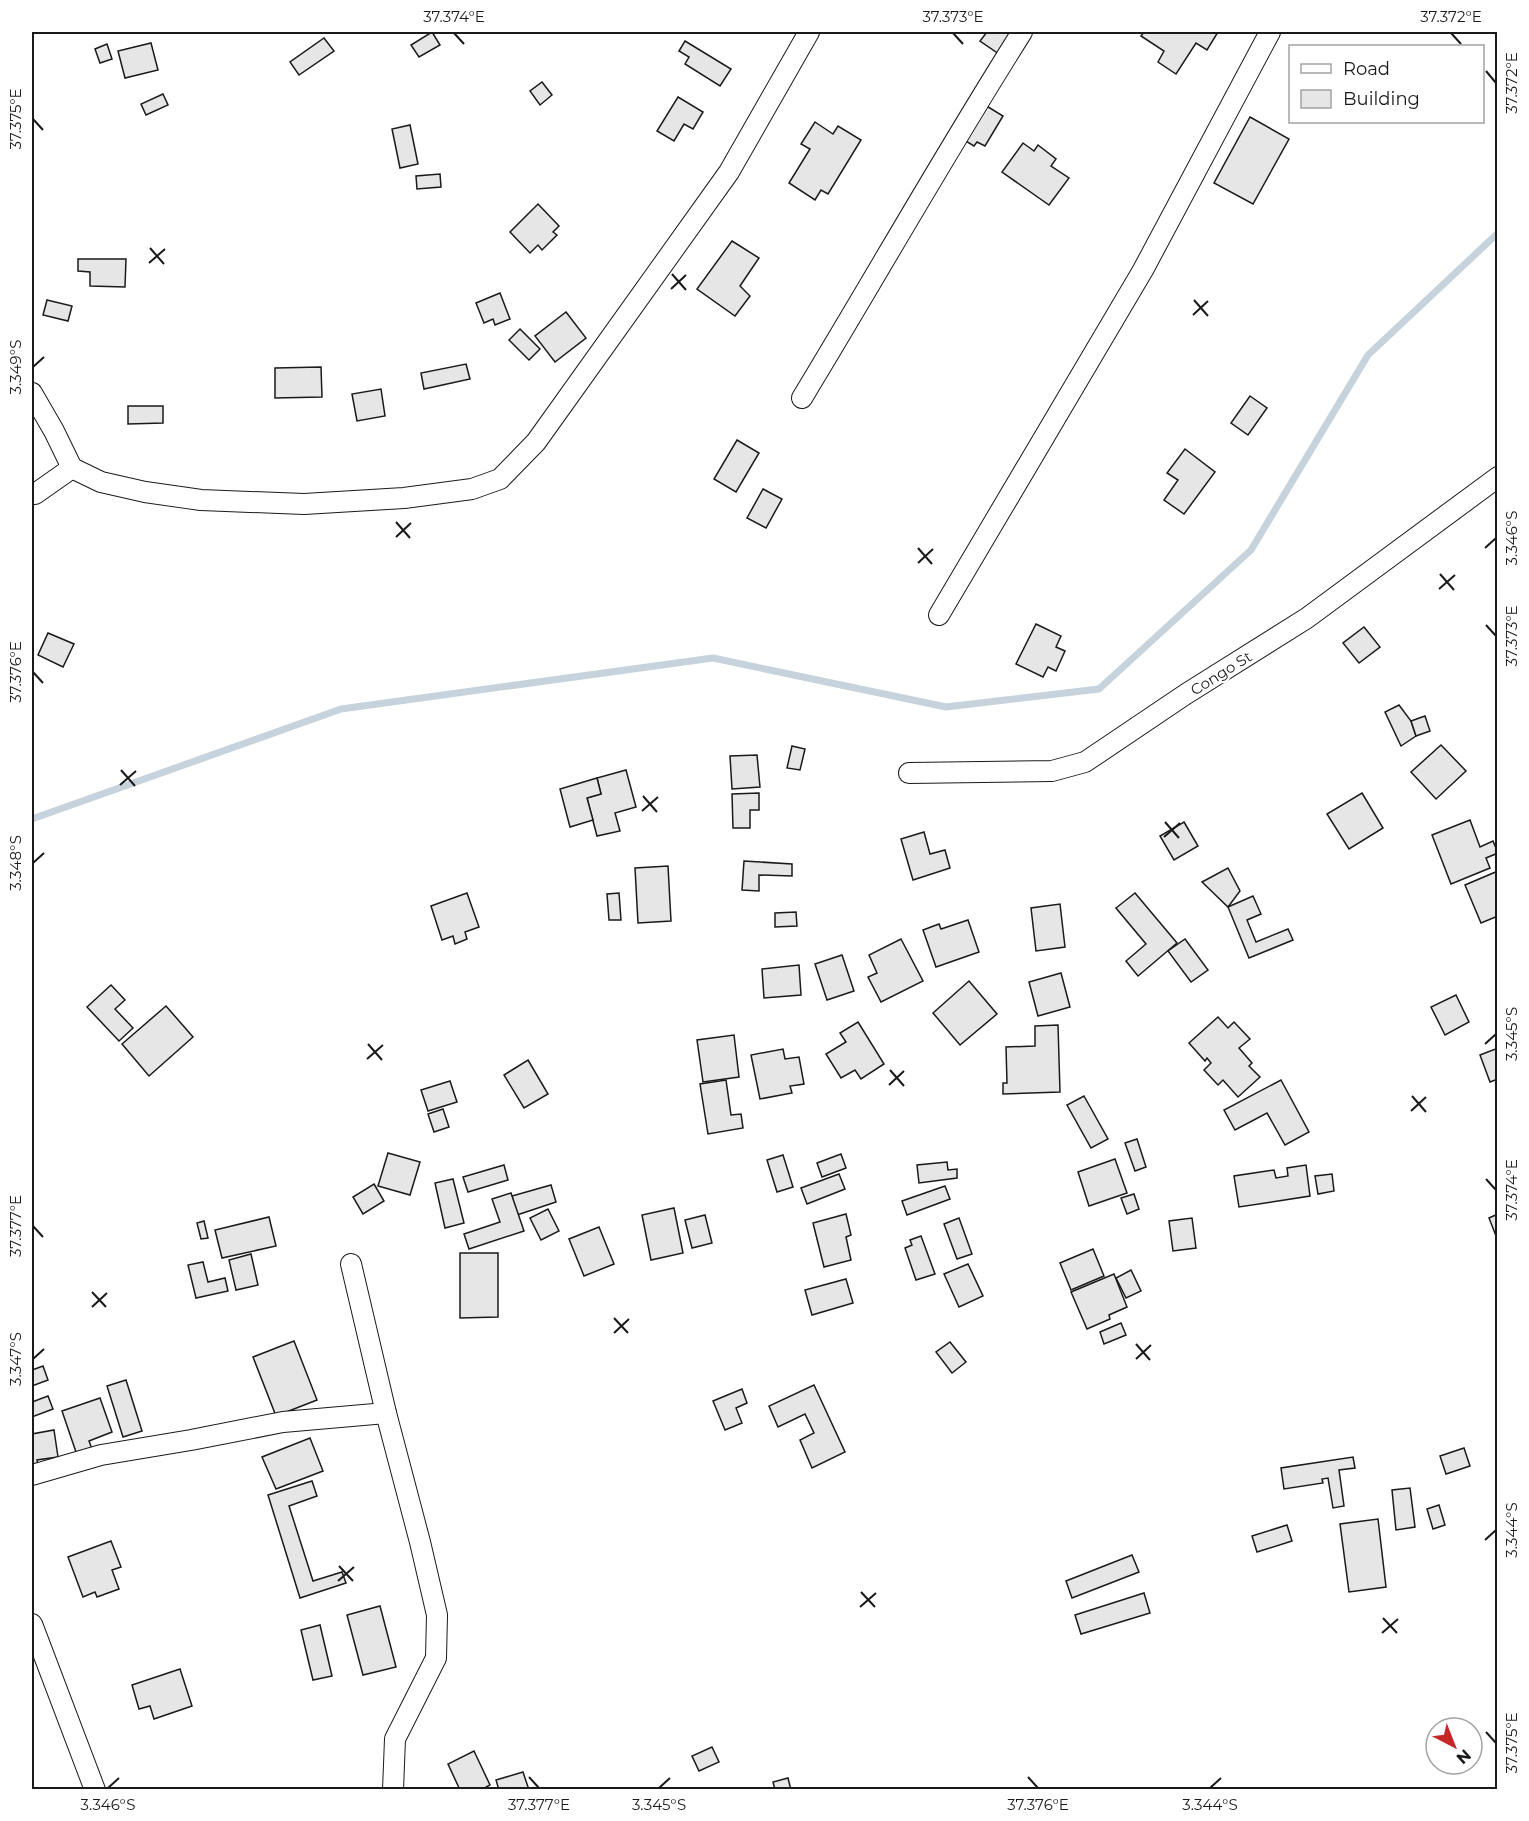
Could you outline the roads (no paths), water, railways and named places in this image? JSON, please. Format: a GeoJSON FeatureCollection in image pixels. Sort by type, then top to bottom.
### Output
{"type":"FeatureCollection","features":[{"type":"Feature","properties":{"kind":"street"},"geometry":{"type":"LineString","coordinates":[[32,393],[72,468],[101,482],[145,492],[201,501],[304,504],[404,498],[472,489],[500,479],[536,442],[729,172],[809,32]]}},
{"type":"Feature","properties":{"kind":"street"},"geometry":{"type":"LineString","coordinates":[[802,398],[882,266],[963,125],[1022,32]]}},
{"type":"Feature","properties":{"kind":"street"},"geometry":{"type":"LineString","coordinates":[[939,615],[1143,270],[1270,32]]}},
{"type":"Feature","properties":{"kind":"street"},"geometry":{"type":"LineString","coordinates":[[32,494],[72,468]]}},
{"type":"Feature","properties":{"kind":"street","name":"Congo St"},"geometry":{"type":"LineString","coordinates":[[909,773],[1052,771],[1085,762],[1306,618],[1497,477]]}},
{"type":"Feature","properties":{"kind":"street"},"geometry":{"type":"LineString","coordinates":[[351,1264],[437,1615],[436,1658],[395,1739],[393,1790]]}},
{"type":"Feature","properties":{"kind":"street"},"geometry":{"type":"LineString","coordinates":[[32,1475],[101,1455],[283,1422],[386,1413]]}},
{"type":"Feature","properties":{"kind":"street"},"geometry":{"type":"LineString","coordinates":[[32,1624],[95,1790]]}},
{"type":"Feature","properties":{"kind":"waterway"},"geometry":{"type":"LineString","coordinates":[[32,819],[341,709],[713,658],[946,707],[1099,689],[1251,550],[1368,355],[1498,233]]}}]}
